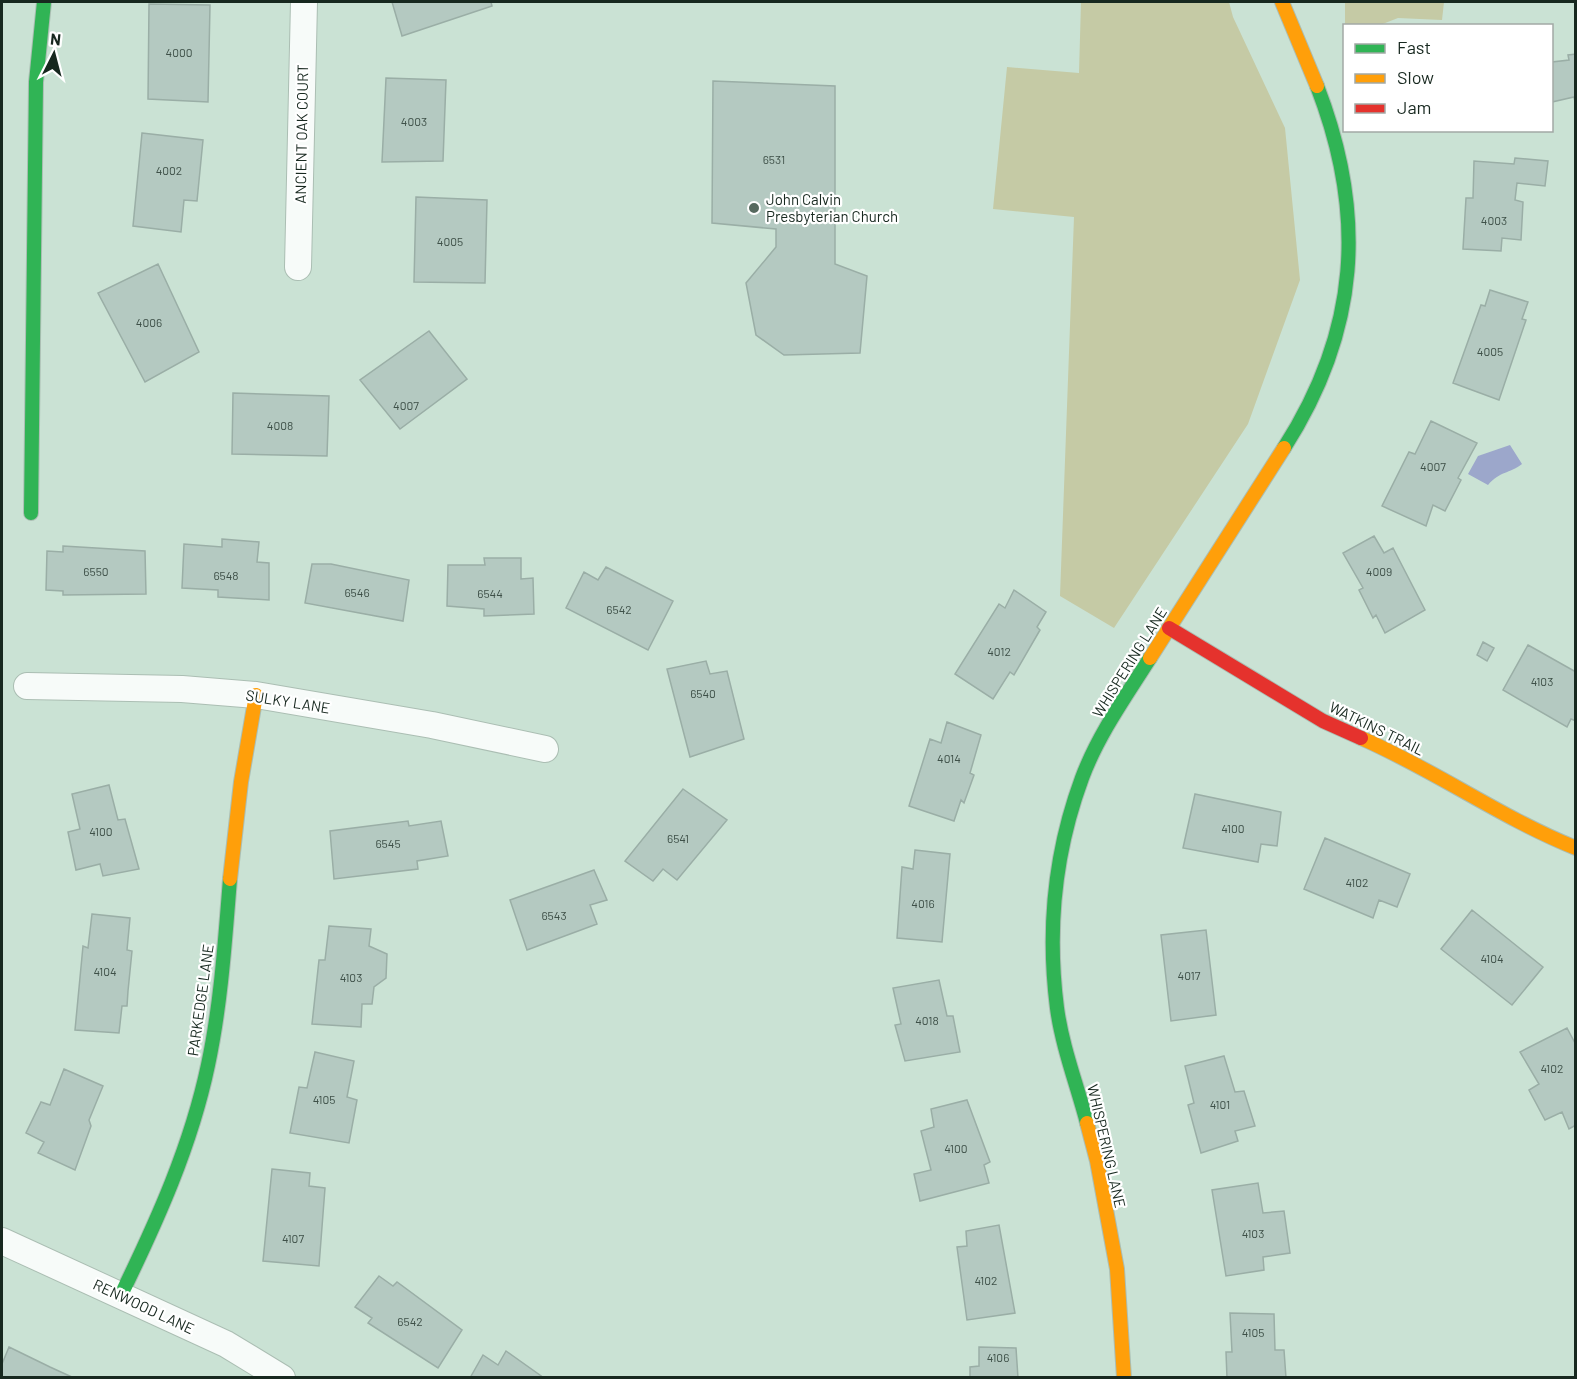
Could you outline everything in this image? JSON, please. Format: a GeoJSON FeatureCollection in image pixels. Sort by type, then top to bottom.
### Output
{"type":"FeatureCollection","features":[{"type":"Feature","properties":{"kind":"street"},"geometry":{"type":"LineString","coordinates":[[31,513],[36,82],[44,2]]}},
{"type":"Feature","properties":{"kind":"street","name":"ANCIENT OAK COURT"},"geometry":{"type":"LineString","coordinates":[[298,267],[304,2]]}},
{"type":"Feature","properties":{"kind":"street","name":"WHISPERING LANE"},"geometry":{"type":"LineString","coordinates":[[1124,1377],[1115,1258],[1097,1161],[1057,1010],[1052,954],[1055,893],[1065,832],[1083,776],[1112,719],[1304,417],[1325,373],[1341,323],[1349,271],[1350,215],[1340,158],[1321,96],[1292,31],[1282,2]]}},
{"type":"Feature","properties":{"kind":"street","name":"WATKINS TRAIL"},"geometry":{"type":"LineString","coordinates":[[1169,628],[1323,721],[1394,752],[1538,832],[1575,848]]}},
{"type":"Feature","properties":{"kind":"street","name":"SULKY LANE"},"geometry":{"type":"LineString","coordinates":[[27,687],[182,689],[256,695],[432,725],[545,749]]}},
{"type":"Feature","properties":{"kind":"street","name":"PARKEDGE LANE"},"geometry":{"type":"LineString","coordinates":[[121,1295],[157,1222],[186,1146],[207,1067],[218,1007],[239,794],[256,695]]}},
{"type":"Feature","properties":{"kind":"street","name":"RENWOOD LANE"},"geometry":{"type":"LineString","coordinates":[[2,1241],[226,1344],[282,1377]]}},
{"type":"Feature","properties":{"kind":"green space"},"geometry":{"type":"Polygon","coordinates":[[[1081,2],[1229,2],[1233,17],[1285,128],[1300,280],[1248,424],[1114,628],[1060,596],[1074,217],[993,209],[1007,67],[1079,73],[1081,2]]]}},
{"type":"Feature","properties":{"kind":"green space"},"geometry":{"type":"Polygon","coordinates":[[[1345,2],[1444,2],[1442,20],[1398,18],[1383,24],[1345,24],[1345,2]]]}},
{"type":"Feature","properties":{"kind":"water"},"geometry":{"type":"Polygon","coordinates":[[[1510,445],[1522,464],[1497,477],[1488,485],[1468,474],[1478,456],[1510,445]]]}},
{"type":"Feature","properties":{"kind":"building"},"geometry":{"type":"Polygon","coordinates":[[[392,2],[491,2],[492,6],[402,36],[392,2]]]}},
{"type":"Feature","properties":{"kind":"building"},"geometry":{"type":"Polygon","coordinates":[[[149,4],[210,5],[208,102],[148,99],[149,4]]]}},
{"type":"Feature","properties":{"kind":"building"},"geometry":{"type":"Polygon","coordinates":[[[1576,54],[1576,106],[1574,97],[1553,102],[1553,62],[1569,60],[1568,55],[1576,54]]]}},
{"type":"Feature","properties":{"kind":"building"},"geometry":{"type":"Polygon","coordinates":[[[386,78],[446,80],[443,161],[382,162],[386,78]]]}},
{"type":"Feature","properties":{"kind":"building"},"geometry":{"type":"Polygon","coordinates":[[[713,81],[835,86],[835,264],[867,276],[860,353],[784,355],[756,335],[746,283],[776,247],[776,229],[712,223],[713,81]]]}},
{"type":"Feature","properties":{"kind":"building"},"geometry":{"type":"Polygon","coordinates":[[[142,133],[203,140],[197,201],[184,200],[181,232],[133,226],[142,133]]]}},
{"type":"Feature","properties":{"kind":"building"},"geometry":{"type":"Polygon","coordinates":[[[1515,158],[1548,161],[1545,186],[1517,183],[1515,200],[1523,202],[1521,240],[1502,238],[1501,251],[1463,249],[1466,198],[1473,198],[1474,161],[1514,164],[1515,158]]]}},
{"type":"Feature","properties":{"kind":"building"},"geometry":{"type":"Polygon","coordinates":[[[416,197],[487,200],[485,283],[414,282],[416,197]]]}},
{"type":"Feature","properties":{"kind":"building"},"geometry":{"type":"Polygon","coordinates":[[[158,264],[199,352],[145,382],[98,293],[158,264]]]}},
{"type":"Feature","properties":{"kind":"building"},"geometry":{"type":"Polygon","coordinates":[[[1490,290],[1528,302],[1522,319],[1526,320],[1499,400],[1453,383],[1481,305],[1485,306],[1490,290]]]}},
{"type":"Feature","properties":{"kind":"building"},"geometry":{"type":"Polygon","coordinates":[[[429,331],[467,379],[400,429],[360,380],[429,331]]]}},
{"type":"Feature","properties":{"kind":"building"},"geometry":{"type":"Polygon","coordinates":[[[233,393],[329,396],[327,456],[232,454],[233,393]]]}},
{"type":"Feature","properties":{"kind":"building"},"geometry":{"type":"Polygon","coordinates":[[[1431,421],[1477,443],[1458,478],[1461,480],[1445,511],[1433,505],[1426,526],[1382,506],[1409,452],[1415,454],[1431,421]]]}},
{"type":"Feature","properties":{"kind":"building"},"geometry":{"type":"Polygon","coordinates":[[[1374,536],[1384,553],[1393,548],[1425,610],[1385,633],[1376,615],[1373,618],[1359,590],[1363,588],[1343,553],[1374,536]]]}},
{"type":"Feature","properties":{"kind":"building"},"geometry":{"type":"Polygon","coordinates":[[[222,539],[259,542],[257,562],[269,563],[269,600],[218,597],[218,590],[182,588],[184,544],[222,547],[222,539]]]}},
{"type":"Feature","properties":{"kind":"building"},"geometry":{"type":"Polygon","coordinates":[[[63,546],[145,551],[146,594],[63,595],[63,591],[46,590],[47,551],[63,552],[63,546]]]}},
{"type":"Feature","properties":{"kind":"building"},"geometry":{"type":"Polygon","coordinates":[[[484,558],[521,558],[521,579],[533,578],[534,614],[484,616],[484,609],[447,606],[448,565],[485,565],[484,558]]]}},
{"type":"Feature","properties":{"kind":"building"},"geometry":{"type":"Polygon","coordinates":[[[312,564],[331,564],[409,580],[403,621],[305,603],[312,564]]]}},
{"type":"Feature","properties":{"kind":"building"},"geometry":{"type":"Polygon","coordinates":[[[606,567],[673,601],[648,650],[566,608],[584,572],[598,580],[606,567]]]}},
{"type":"Feature","properties":{"kind":"building"},"geometry":{"type":"Polygon","coordinates":[[[1014,590],[1046,612],[1037,627],[1040,630],[1014,675],[1010,672],[993,699],[955,674],[999,604],[1005,608],[1014,590]]]}},
{"type":"Feature","properties":{"kind":"building"},"geometry":{"type":"Polygon","coordinates":[[[1483,642],[1494,648],[1487,661],[1477,655],[1483,642]]]}},
{"type":"Feature","properties":{"kind":"building"},"geometry":{"type":"Polygon","coordinates":[[[1528,645],[1576,672],[1576,721],[1571,719],[1567,727],[1503,690],[1528,645]]]}},
{"type":"Feature","properties":{"kind":"building"},"geometry":{"type":"Polygon","coordinates":[[[706,661],[710,674],[727,671],[744,739],[690,757],[667,669],[706,661]]]}},
{"type":"Feature","properties":{"kind":"building"},"geometry":{"type":"Polygon","coordinates":[[[947,722],[981,735],[970,773],[974,775],[964,803],[961,800],[954,821],[909,806],[930,739],[941,743],[947,722]]]}},
{"type":"Feature","properties":{"kind":"building"},"geometry":{"type":"Polygon","coordinates":[[[109,785],[118,820],[125,819],[139,869],[103,876],[100,864],[76,870],[68,832],[80,829],[72,794],[109,785]]]}},
{"type":"Feature","properties":{"kind":"building"},"geometry":{"type":"Polygon","coordinates":[[[683,789],[727,820],[677,880],[663,869],[653,881],[625,861],[683,789]]]}},
{"type":"Feature","properties":{"kind":"building"},"geometry":{"type":"Polygon","coordinates":[[[1195,794],[1281,812],[1277,846],[1261,844],[1258,862],[1183,848],[1195,794]]]}},
{"type":"Feature","properties":{"kind":"building"},"geometry":{"type":"Polygon","coordinates":[[[408,821],[409,826],[441,821],[448,856],[417,861],[418,869],[334,879],[330,831],[408,821]]]}},
{"type":"Feature","properties":{"kind":"building"},"geometry":{"type":"Polygon","coordinates":[[[1325,838],[1410,874],[1397,907],[1379,900],[1373,918],[1304,889],[1325,838]]]}},
{"type":"Feature","properties":{"kind":"building"},"geometry":{"type":"Polygon","coordinates":[[[915,850],[950,854],[942,942],[897,938],[902,867],[913,869],[915,850]]]}},
{"type":"Feature","properties":{"kind":"building"},"geometry":{"type":"Polygon","coordinates":[[[594,870],[607,900],[590,905],[597,924],[527,950],[510,900],[594,870]]]}},
{"type":"Feature","properties":{"kind":"building"},"geometry":{"type":"Polygon","coordinates":[[[1472,910],[1543,967],[1512,1005],[1441,949],[1472,910]]]}},
{"type":"Feature","properties":{"kind":"building"},"geometry":{"type":"Polygon","coordinates":[[[92,914],[130,918],[127,950],[132,951],[127,1006],[122,1006],[119,1033],[75,1030],[83,946],[88,948],[92,914]]]}},
{"type":"Feature","properties":{"kind":"building"},"geometry":{"type":"Polygon","coordinates":[[[329,926],[371,929],[369,946],[387,954],[386,978],[374,987],[372,1004],[362,1004],[361,1027],[312,1024],[319,960],[325,960],[329,926]]]}},
{"type":"Feature","properties":{"kind":"building"},"geometry":{"type":"Polygon","coordinates":[[[1206,930],[1216,1015],[1171,1021],[1161,935],[1206,930]]]}},
{"type":"Feature","properties":{"kind":"building"},"geometry":{"type":"Polygon","coordinates":[[[939,980],[947,1016],[953,1016],[960,1052],[905,1061],[895,1025],[901,1024],[893,988],[939,980]]]}},
{"type":"Feature","properties":{"kind":"building"},"geometry":{"type":"Polygon","coordinates":[[[1567,1028],[1576,1045],[1576,1125],[1569,1129],[1562,1112],[1545,1120],[1529,1090],[1539,1084],[1520,1052],[1567,1028]]]}},
{"type":"Feature","properties":{"kind":"building"},"geometry":{"type":"Polygon","coordinates":[[[315,1052],[354,1061],[347,1097],[357,1100],[349,1143],[290,1133],[299,1087],[307,1088],[315,1052]]]}},
{"type":"Feature","properties":{"kind":"building"},"geometry":{"type":"Polygon","coordinates":[[[1224,1056],[1235,1092],[1244,1091],[1255,1126],[1235,1131],[1238,1141],[1201,1153],[1188,1105],[1194,1103],[1185,1066],[1224,1056]]]}},
{"type":"Feature","properties":{"kind":"building"},"geometry":{"type":"Polygon","coordinates":[[[64,1069],[103,1086],[89,1120],[91,1126],[75,1170],[38,1153],[44,1142],[26,1133],[41,1102],[50,1105],[64,1069]]]}},
{"type":"Feature","properties":{"kind":"building"},"geometry":{"type":"Polygon","coordinates":[[[967,1100],[990,1162],[984,1165],[989,1183],[920,1201],[914,1174],[931,1170],[921,1131],[934,1127],[931,1109],[967,1100]]]}},
{"type":"Feature","properties":{"kind":"building"},"geometry":{"type":"Polygon","coordinates":[[[272,1169],[310,1173],[309,1186],[325,1188],[319,1266],[263,1261],[272,1169]]]}},
{"type":"Feature","properties":{"kind":"building"},"geometry":{"type":"Polygon","coordinates":[[[1258,1183],[1263,1213],[1284,1211],[1290,1253],[1263,1257],[1264,1270],[1226,1276],[1212,1190],[1258,1183]]]}},
{"type":"Feature","properties":{"kind":"building"},"geometry":{"type":"Polygon","coordinates":[[[999,1225],[1015,1313],[967,1320],[957,1247],[967,1246],[966,1231],[999,1225]]]}},
{"type":"Feature","properties":{"kind":"building"},"geometry":{"type":"Polygon","coordinates":[[[379,1276],[393,1286],[397,1282],[462,1330],[438,1368],[368,1323],[372,1318],[355,1307],[379,1276]]]}},
{"type":"Feature","properties":{"kind":"building"},"geometry":{"type":"Polygon","coordinates":[[[1230,1313],[1274,1314],[1275,1350],[1284,1350],[1286,1378],[1227,1378],[1226,1352],[1232,1352],[1230,1313]]]}},
{"type":"Feature","properties":{"kind":"building"},"geometry":{"type":"Polygon","coordinates":[[[9,1347],[74,1378],[2,1378],[2,1364],[9,1347]]]}},
{"type":"Feature","properties":{"kind":"building"},"geometry":{"type":"Polygon","coordinates":[[[979,1347],[1016,1348],[1018,1378],[970,1378],[970,1367],[979,1366],[979,1347]]]}},
{"type":"Feature","properties":{"kind":"building"},"geometry":{"type":"Polygon","coordinates":[[[506,1351],[544,1378],[470,1378],[483,1355],[498,1365],[506,1351]]]}},
{"type":"Feature","properties":{"kind":"traffic: fast"},"geometry":{"type":"LineString","coordinates":[[31,513],[36,82],[44,2]]}},
{"type":"Feature","properties":{"kind":"traffic: fast"},"geometry":{"type":"LineString","coordinates":[[1284,448],[1309,404],[1328,360],[1341,316],[1347,272],[1348,226],[1343,181],[1333,134],[1317,86]]}},
{"type":"Feature","properties":{"kind":"traffic: fast"},"geometry":{"type":"LineString","coordinates":[[1087,1123],[1066,1051],[1057,1008],[1053,949],[1056,891],[1065,834],[1082,778],[1104,731],[1150,658]]}},
{"type":"Feature","properties":{"kind":"traffic: fast"},"geometry":{"type":"LineString","coordinates":[[121,1295],[172,1183],[201,1095],[219,996],[230,879]]}},
{"type":"Feature","properties":{"kind":"traffic: slow"},"geometry":{"type":"LineString","coordinates":[[1282,2],[1317,86]]}},
{"type":"Feature","properties":{"kind":"traffic: slow"},"geometry":{"type":"LineString","coordinates":[[1150,658],[1284,448]]}},
{"type":"Feature","properties":{"kind":"traffic: slow"},"geometry":{"type":"LineString","coordinates":[[230,879],[241,782],[256,695]]}},
{"type":"Feature","properties":{"kind":"traffic: slow"},"geometry":{"type":"LineString","coordinates":[[1361,738],[1415,764],[1521,823],[1576,848]]}},
{"type":"Feature","properties":{"kind":"traffic: slow"},"geometry":{"type":"LineString","coordinates":[[1087,1123],[1097,1161],[1117,1269],[1124,1378]]}},
{"type":"Feature","properties":{"kind":"traffic: jam"},"geometry":{"type":"LineString","coordinates":[[1169,628],[1323,721],[1361,738]]}},
{"type":"Feature","properties":{"kind":"place","name":"John Calvin Presbyterian Church"},"geometry":{"type":"Point","coordinates":[754,208]}}]}
